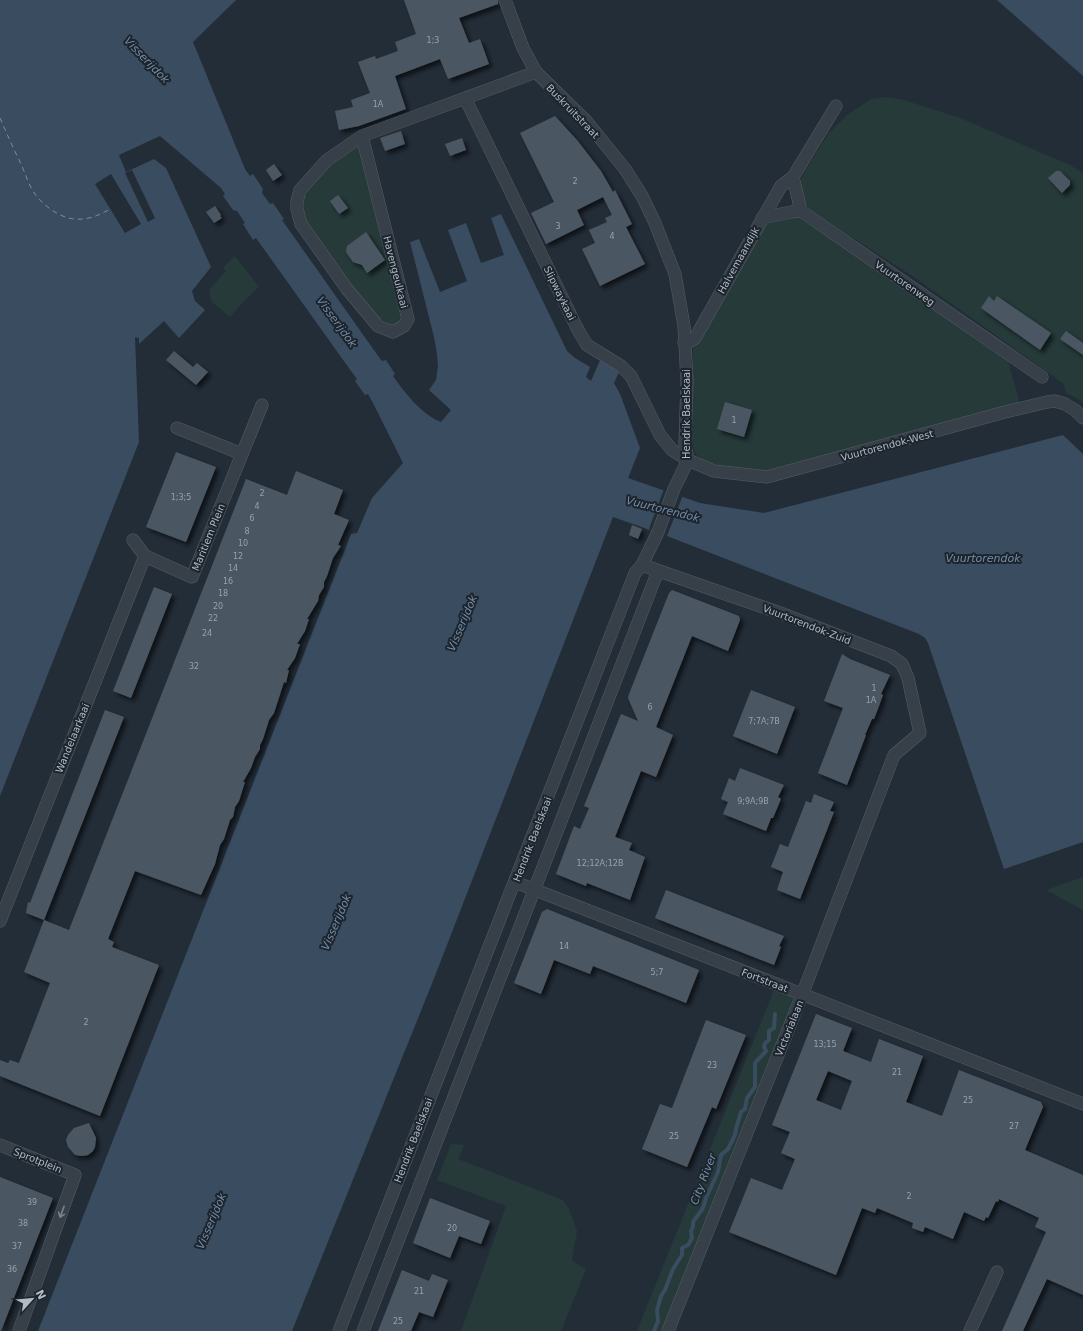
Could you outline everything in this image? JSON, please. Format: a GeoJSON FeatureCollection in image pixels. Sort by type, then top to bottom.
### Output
{"type":"FeatureCollection","features":[{"type":"Feature","properties":{"kind":"street","name":"Buskruitstraat"},"geometry":{"type":"LineString","coordinates":[[505,0],[523,48],[536,72],[587,122],[625,169],[642,196],[655,223],[675,274],[684,326],[684,342]]}},
{"type":"Feature","properties":{"kind":"street"},"geometry":{"type":"LineString","coordinates":[[362,136],[536,72]]}},
{"type":"Feature","properties":{"kind":"street","name":"Slipwaykaai"},"geometry":{"type":"LineString","coordinates":[[465,98],[578,330],[587,345],[621,366],[631,376],[660,435],[672,450],[688,460]]}},
{"type":"Feature","properties":{"kind":"street","name":"Halvemaandijk"},"geometry":{"type":"LineString","coordinates":[[684,342],[691,341],[695,338],[781,186],[793,177],[836,106]]}},
{"type":"Feature","properties":{"kind":"street","name":"Havengeulkaai"},"geometry":{"type":"LineString","coordinates":[[362,136],[408,319],[404,326],[393,332],[378,326],[347,289],[301,224],[297,209],[297,201],[300,190],[327,160],[362,136]]}},
{"type":"Feature","properties":{"kind":"street"},"geometry":{"type":"LineString","coordinates":[[762,218],[801,211],[793,177]]}},
{"type":"Feature","properties":{"kind":"street","name":"Vuurtorenweg"},"geometry":{"type":"LineString","coordinates":[[801,211],[1042,377]]}},
{"type":"Feature","properties":{"kind":"street","name":"Hendrik Baelskaai"},"geometry":{"type":"LineString","coordinates":[[339,1331],[635,573],[642,565],[658,532],[674,489],[688,460],[686,445],[687,381],[684,342]]}},
{"type":"Feature","properties":{"kind":"street","name":"Vuurtorendok-West"},"geometry":{"type":"LineString","coordinates":[[688,460],[714,471],[767,477],[1005,412],[1047,402],[1055,401],[1064,404],[1075,410],[1083,418]]}},
{"type":"Feature","properties":{"kind":"street","name":"Maritiem Plein"},"geometry":{"type":"LineString","coordinates":[[133,540],[145,556],[192,577],[262,405]]}},
{"type":"Feature","properties":{"kind":"street"},"geometry":{"type":"LineString","coordinates":[[177,428],[242,454]]}},
{"type":"Feature","properties":{"kind":"street","name":"Wandelaarkaai"},"geometry":{"type":"LineString","coordinates":[[0,920],[145,556]]}},
{"type":"Feature","properties":{"kind":"street","name":"Vuurtorendok-Zuid"},"geometry":{"type":"LineString","coordinates":[[642,565],[783,614],[890,656],[902,664],[908,678],[920,733]]}},
{"type":"Feature","properties":{"kind":"street","name":"Hendrik Baelskaai"},"geometry":{"type":"LineString","coordinates":[[363,1331],[658,571]]}},
{"type":"Feature","properties":{"kind":"street","name":"Victorialaan"},"geometry":{"type":"LineString","coordinates":[[668,1331],[802,995],[894,755],[920,733]]}},
{"type":"Feature","properties":{"kind":"street","name":"Fortstraat"},"geometry":{"type":"LineString","coordinates":[[515,882],[1083,1104]]}},
{"type":"Feature","properties":{"kind":"street","name":"Sprotplein"},"geometry":{"type":"LineString","coordinates":[[0,1145],[75,1175],[19,1331]]}},
{"type":"Feature","properties":{"kind":"street"},"geometry":{"type":"LineString","coordinates":[[970,1331],[997,1272]]}},
{"type":"Feature","properties":{"kind":"green space"},"geometry":{"type":"Polygon","coordinates":[[[885,97],[904,100],[960,118],[1070,165],[1083,173],[1083,403],[1066,393],[1064,384],[917,279],[811,211],[800,196],[800,181],[829,133],[847,115],[871,99],[885,97]]]}},
{"type":"Feature","properties":{"kind":"green space"},"geometry":{"type":"Polygon","coordinates":[[[358,143],[401,313],[402,323],[395,326],[372,315],[305,221],[303,200],[309,186],[331,162],[358,143]]]}},
{"type":"Feature","properties":{"kind":"green space"},"geometry":{"type":"Polygon","coordinates":[[[797,216],[1008,361],[1020,404],[765,471],[717,465],[700,458],[695,453],[692,441],[693,349],[700,340],[765,222],[797,216]]]}},
{"type":"Feature","properties":{"kind":"green space"},"geometry":{"type":"Polygon","coordinates":[[[235,256],[259,287],[230,317],[212,302],[209,290],[226,271],[223,268],[235,256]]]}},
{"type":"Feature","properties":{"kind":"green space"},"geometry":{"type":"Polygon","coordinates":[[[1083,877],[1083,910],[1046,890],[1083,877]]]}},
{"type":"Feature","properties":{"kind":"green space"},"geometry":{"type":"Polygon","coordinates":[[[774,990],[797,999],[663,1331],[637,1331],[774,990]]]}},
{"type":"Feature","properties":{"kind":"green space"},"geometry":{"type":"Polygon","coordinates":[[[451,1144],[464,1145],[458,1159],[563,1200],[569,1209],[577,1231],[572,1259],[574,1262],[586,1269],[561,1331],[461,1331],[506,1206],[437,1180],[451,1144]]]}},
{"type":"Feature","properties":{"kind":"water"},"geometry":{"type":"Polygon","coordinates":[[[0,0],[236,0],[193,42],[245,169],[250,176],[253,174],[263,189],[262,193],[270,204],[273,203],[284,219],[282,220],[376,353],[382,361],[386,360],[395,374],[393,376],[402,389],[420,409],[441,422],[451,410],[429,390],[436,380],[438,366],[437,354],[410,242],[419,239],[440,292],[467,281],[448,230],[466,223],[481,263],[504,255],[491,218],[501,214],[567,351],[590,367],[586,377],[591,381],[601,358],[620,370],[614,383],[620,394],[640,448],[628,478],[700,503],[764,513],[1063,435],[1083,454],[1083,842],[1004,869],[928,643],[925,638],[919,634],[667,536],[613,517],[433,981],[292,1331],[38,1331],[351,534],[357,533],[372,498],[403,463],[368,394],[365,395],[355,381],[357,379],[256,238],[253,240],[243,224],[245,223],[237,211],[233,210],[223,196],[225,194],[221,188],[160,136],[119,155],[126,172],[154,159],[166,168],[211,267],[192,291],[195,301],[205,310],[179,338],[164,321],[139,344],[139,338],[135,337],[139,442],[0,796],[0,0]]]}},
{"type":"Feature","properties":{"kind":"water"},"geometry":{"type":"Polygon","coordinates":[[[997,0],[1083,0],[1083,76],[997,0]]]}},
{"type":"Feature","properties":{"kind":"pier"},"geometry":{"type":"Polygon","coordinates":[[[132,170],[155,218],[148,222],[125,173],[132,170]]]}},
{"type":"Feature","properties":{"kind":"pier"},"geometry":{"type":"Polygon","coordinates":[[[111,174],[141,224],[125,233],[95,184],[111,174]]]}},
{"type":"Feature","properties":{"kind":"pier"},"geometry":{"type":"Polygon","coordinates":[[[664,489],[683,495],[667,536],[649,529],[664,489]]]}},
{"type":"Feature","properties":{"kind":"building"},"geometry":{"type":"Polygon","coordinates":[[[404,0],[498,0],[498,4],[459,18],[469,43],[480,39],[489,64],[448,79],[440,59],[395,76],[406,109],[359,126],[339,130],[335,111],[353,107],[351,100],[370,93],[358,62],[375,56],[376,59],[398,51],[395,42],[416,34],[404,0]]]}},
{"type":"Feature","properties":{"kind":"building"},"geometry":{"type":"Polygon","coordinates":[[[555,116],[577,140],[601,171],[613,192],[615,190],[632,224],[626,227],[645,264],[600,286],[582,249],[595,243],[589,230],[607,222],[605,218],[612,215],[603,197],[577,210],[584,225],[546,244],[531,213],[554,202],[520,133],[555,116]]]}},
{"type":"Feature","properties":{"kind":"building"},"geometry":{"type":"Polygon","coordinates":[[[401,131],[405,144],[385,151],[380,138],[401,131]]]}},
{"type":"Feature","properties":{"kind":"building"},"geometry":{"type":"Polygon","coordinates":[[[462,138],[466,150],[450,156],[445,144],[462,138]]]}},
{"type":"Feature","properties":{"kind":"building"},"geometry":{"type":"Polygon","coordinates":[[[274,164],[282,175],[273,181],[266,170],[274,164]]]}},
{"type":"Feature","properties":{"kind":"building"},"geometry":{"type":"Polygon","coordinates":[[[1056,171],[1060,171],[1070,181],[1070,185],[1062,193],[1048,178],[1056,171]]]}},
{"type":"Feature","properties":{"kind":"building"},"geometry":{"type":"Polygon","coordinates":[[[338,195],[348,208],[339,214],[330,201],[338,195]]]}},
{"type":"Feature","properties":{"kind":"building"},"geometry":{"type":"Polygon","coordinates":[[[215,206],[222,218],[214,223],[206,212],[215,206]]]}},
{"type":"Feature","properties":{"kind":"building"},"geometry":{"type":"Polygon","coordinates":[[[366,232],[385,260],[367,273],[362,265],[353,262],[346,252],[347,246],[366,232]]]}},
{"type":"Feature","properties":{"kind":"building"},"geometry":{"type":"Polygon","coordinates":[[[989,296],[994,301],[997,296],[1051,333],[1040,350],[981,308],[989,296]]]}},
{"type":"Feature","properties":{"kind":"building"},"geometry":{"type":"Polygon","coordinates":[[[1066,331],[1083,343],[1083,355],[1060,339],[1066,331]]]}},
{"type":"Feature","properties":{"kind":"building"},"geometry":{"type":"Polygon","coordinates":[[[174,351],[193,367],[197,363],[208,372],[196,385],[166,360],[174,351]]]}},
{"type":"Feature","properties":{"kind":"building"},"geometry":{"type":"Polygon","coordinates":[[[725,402],[752,410],[744,437],[717,429],[725,402]]]}},
{"type":"Feature","properties":{"kind":"building"},"geometry":{"type":"Polygon","coordinates":[[[176,452],[216,467],[186,542],[146,527],[176,452]]]}},
{"type":"Feature","properties":{"kind":"building"},"geometry":{"type":"Polygon","coordinates":[[[296,471],[343,490],[334,514],[349,520],[338,545],[341,546],[333,558],[324,582],[324,587],[319,595],[318,601],[307,619],[309,619],[305,631],[297,644],[300,644],[295,658],[287,670],[289,670],[286,683],[284,682],[274,713],[269,720],[260,749],[243,782],[245,782],[239,801],[235,807],[233,817],[230,820],[224,839],[220,845],[215,864],[201,895],[135,871],[108,939],[114,942],[112,947],[159,965],[100,1116],[0,1076],[0,1060],[8,1063],[10,1060],[19,1063],[50,983],[24,972],[44,920],[69,930],[246,479],[287,495],[296,471]]]}},
{"type":"Feature","properties":{"kind":"building"},"geometry":{"type":"Polygon","coordinates":[[[632,525],[642,529],[638,539],[629,535],[632,525]]]}},
{"type":"Feature","properties":{"kind":"building"},"geometry":{"type":"Polygon","coordinates":[[[154,587],[172,594],[131,698],[113,691],[154,587]]]}},
{"type":"Feature","properties":{"kind":"building"},"geometry":{"type":"Polygon","coordinates":[[[672,590],[739,616],[740,620],[728,651],[692,636],[656,727],[673,735],[656,777],[641,771],[615,837],[632,843],[629,850],[645,857],[630,900],[587,883],[586,886],[556,874],[574,826],[580,829],[589,808],[584,806],[621,714],[638,721],[628,698],[629,694],[669,593],[672,590]]]}},
{"type":"Feature","properties":{"kind":"building"},"geometry":{"type":"Polygon","coordinates":[[[842,654],[850,659],[890,675],[881,694],[883,695],[879,706],[865,735],[847,785],[818,773],[843,708],[824,701],[842,654]]]}},
{"type":"Feature","properties":{"kind":"building"},"geometry":{"type":"Polygon","coordinates":[[[751,690],[795,707],[777,754],[733,736],[751,690]]]}},
{"type":"Feature","properties":{"kind":"building"},"geometry":{"type":"Polygon","coordinates":[[[105,710],[124,717],[44,920],[26,913],[28,902],[30,903],[105,710]]]}},
{"type":"Feature","properties":{"kind":"building"},"geometry":{"type":"Polygon","coordinates":[[[740,768],[784,785],[778,797],[781,799],[766,831],[723,814],[728,802],[721,799],[729,778],[735,781],[740,768]]]}},
{"type":"Feature","properties":{"kind":"building"},"geometry":{"type":"Polygon","coordinates":[[[814,794],[834,802],[830,811],[834,812],[800,899],[777,890],[783,872],[771,867],[780,844],[788,847],[806,801],[811,803],[814,794]]]}},
{"type":"Feature","properties":{"kind":"building"},"geometry":{"type":"Polygon","coordinates":[[[666,890],[784,936],[779,946],[781,947],[774,965],[655,918],[666,890]]]}},
{"type":"Feature","properties":{"kind":"building"},"geometry":{"type":"Polygon","coordinates":[[[547,909],[699,970],[686,1003],[593,966],[590,974],[554,960],[541,994],[514,983],[542,912],[547,909]]]}},
{"type":"Feature","properties":{"kind":"building"},"geometry":{"type":"Polygon","coordinates":[[[816,1014],[852,1028],[843,1051],[871,1062],[879,1039],[923,1056],[906,1102],[942,1116],[959,1070],[1041,1102],[1043,1107],[1025,1150],[1083,1175],[1083,1295],[1047,1279],[1023,1331],[1002,1331],[1046,1232],[1035,1227],[1039,1218],[999,1199],[998,1202],[996,1201],[988,1218],[986,1217],[984,1221],[964,1212],[953,1239],[925,1227],[923,1232],[912,1228],[913,1223],[877,1208],[875,1213],[862,1208],[836,1275],[729,1232],[751,1178],[782,1190],[795,1159],[781,1153],[790,1132],[772,1125],[816,1014]],[[828,1071],[816,1100],[841,1110],[852,1081],[828,1071]]]}},
{"type":"Feature","properties":{"kind":"building"},"geometry":{"type":"Polygon","coordinates":[[[706,1020],[746,1035],[716,1109],[712,1107],[687,1167],[642,1149],[660,1104],[672,1108],[706,1020]]]}},
{"type":"Feature","properties":{"kind":"building"},"geometry":{"type":"Polygon","coordinates":[[[89,1123],[96,1138],[95,1147],[88,1155],[75,1155],[68,1147],[66,1140],[68,1135],[74,1128],[89,1123]]]}},
{"type":"Feature","properties":{"kind":"building"},"geometry":{"type":"Polygon","coordinates":[[[0,1177],[53,1198],[1,1331],[0,1331],[0,1177]]]}},
{"type":"Feature","properties":{"kind":"building"},"geometry":{"type":"Polygon","coordinates":[[[430,1198],[490,1221],[481,1244],[459,1236],[450,1258],[413,1243],[430,1198]]]}},
{"type":"Feature","properties":{"kind":"building"},"geometry":{"type":"Polygon","coordinates":[[[402,1270],[429,1281],[432,1274],[448,1280],[433,1317],[419,1312],[411,1331],[378,1331],[402,1270]]]}},
{"type":"Feature","properties":{"kind":"waterway","name":"City River"},"geometry":{"type":"LineString","coordinates":[[654,1331],[658,1321],[657,1310],[661,1296],[665,1290],[673,1269],[682,1255],[682,1248],[688,1245],[692,1238],[691,1231],[693,1222],[703,1208],[718,1172],[721,1155],[728,1149],[735,1135],[741,1112],[745,1109],[747,1098],[755,1087],[755,1063],[766,1051],[764,1047],[765,1043],[769,1040],[769,1031],[774,1028],[775,1014]]}},
{"type":"Feature","properties":{"kind":"ferry route"},"geometry":{"type":"LineString","coordinates":[[0,118],[30,186],[39,199],[51,210],[67,218],[84,219],[101,214],[110,209]]}},
{"type":"Feature","properties":{"kind":"water label","name":"Visserijdok"},"geometry":{"type":"Point","coordinates":[147,60]}},
{"type":"Feature","properties":{"kind":"water label","name":"Visserijdok"},"geometry":{"type":"Point","coordinates":[337,322]}},
{"type":"Feature","properties":{"kind":"water label","name":"Vuurtorendok"},"geometry":{"type":"Point","coordinates":[663,509]}},
{"type":"Feature","properties":{"kind":"water label","name":"Vuurtorendok"},"geometry":{"type":"Point","coordinates":[983,558]}},
{"type":"Feature","properties":{"kind":"water label","name":"Visserijdok"},"geometry":{"type":"Point","coordinates":[462,623]}},
{"type":"Feature","properties":{"kind":"water label","name":"Visserijdok"},"geometry":{"type":"Point","coordinates":[336,922]}},
{"type":"Feature","properties":{"kind":"water label","name":"Visserijdok"},"geometry":{"type":"Point","coordinates":[211,1221]}}]}
